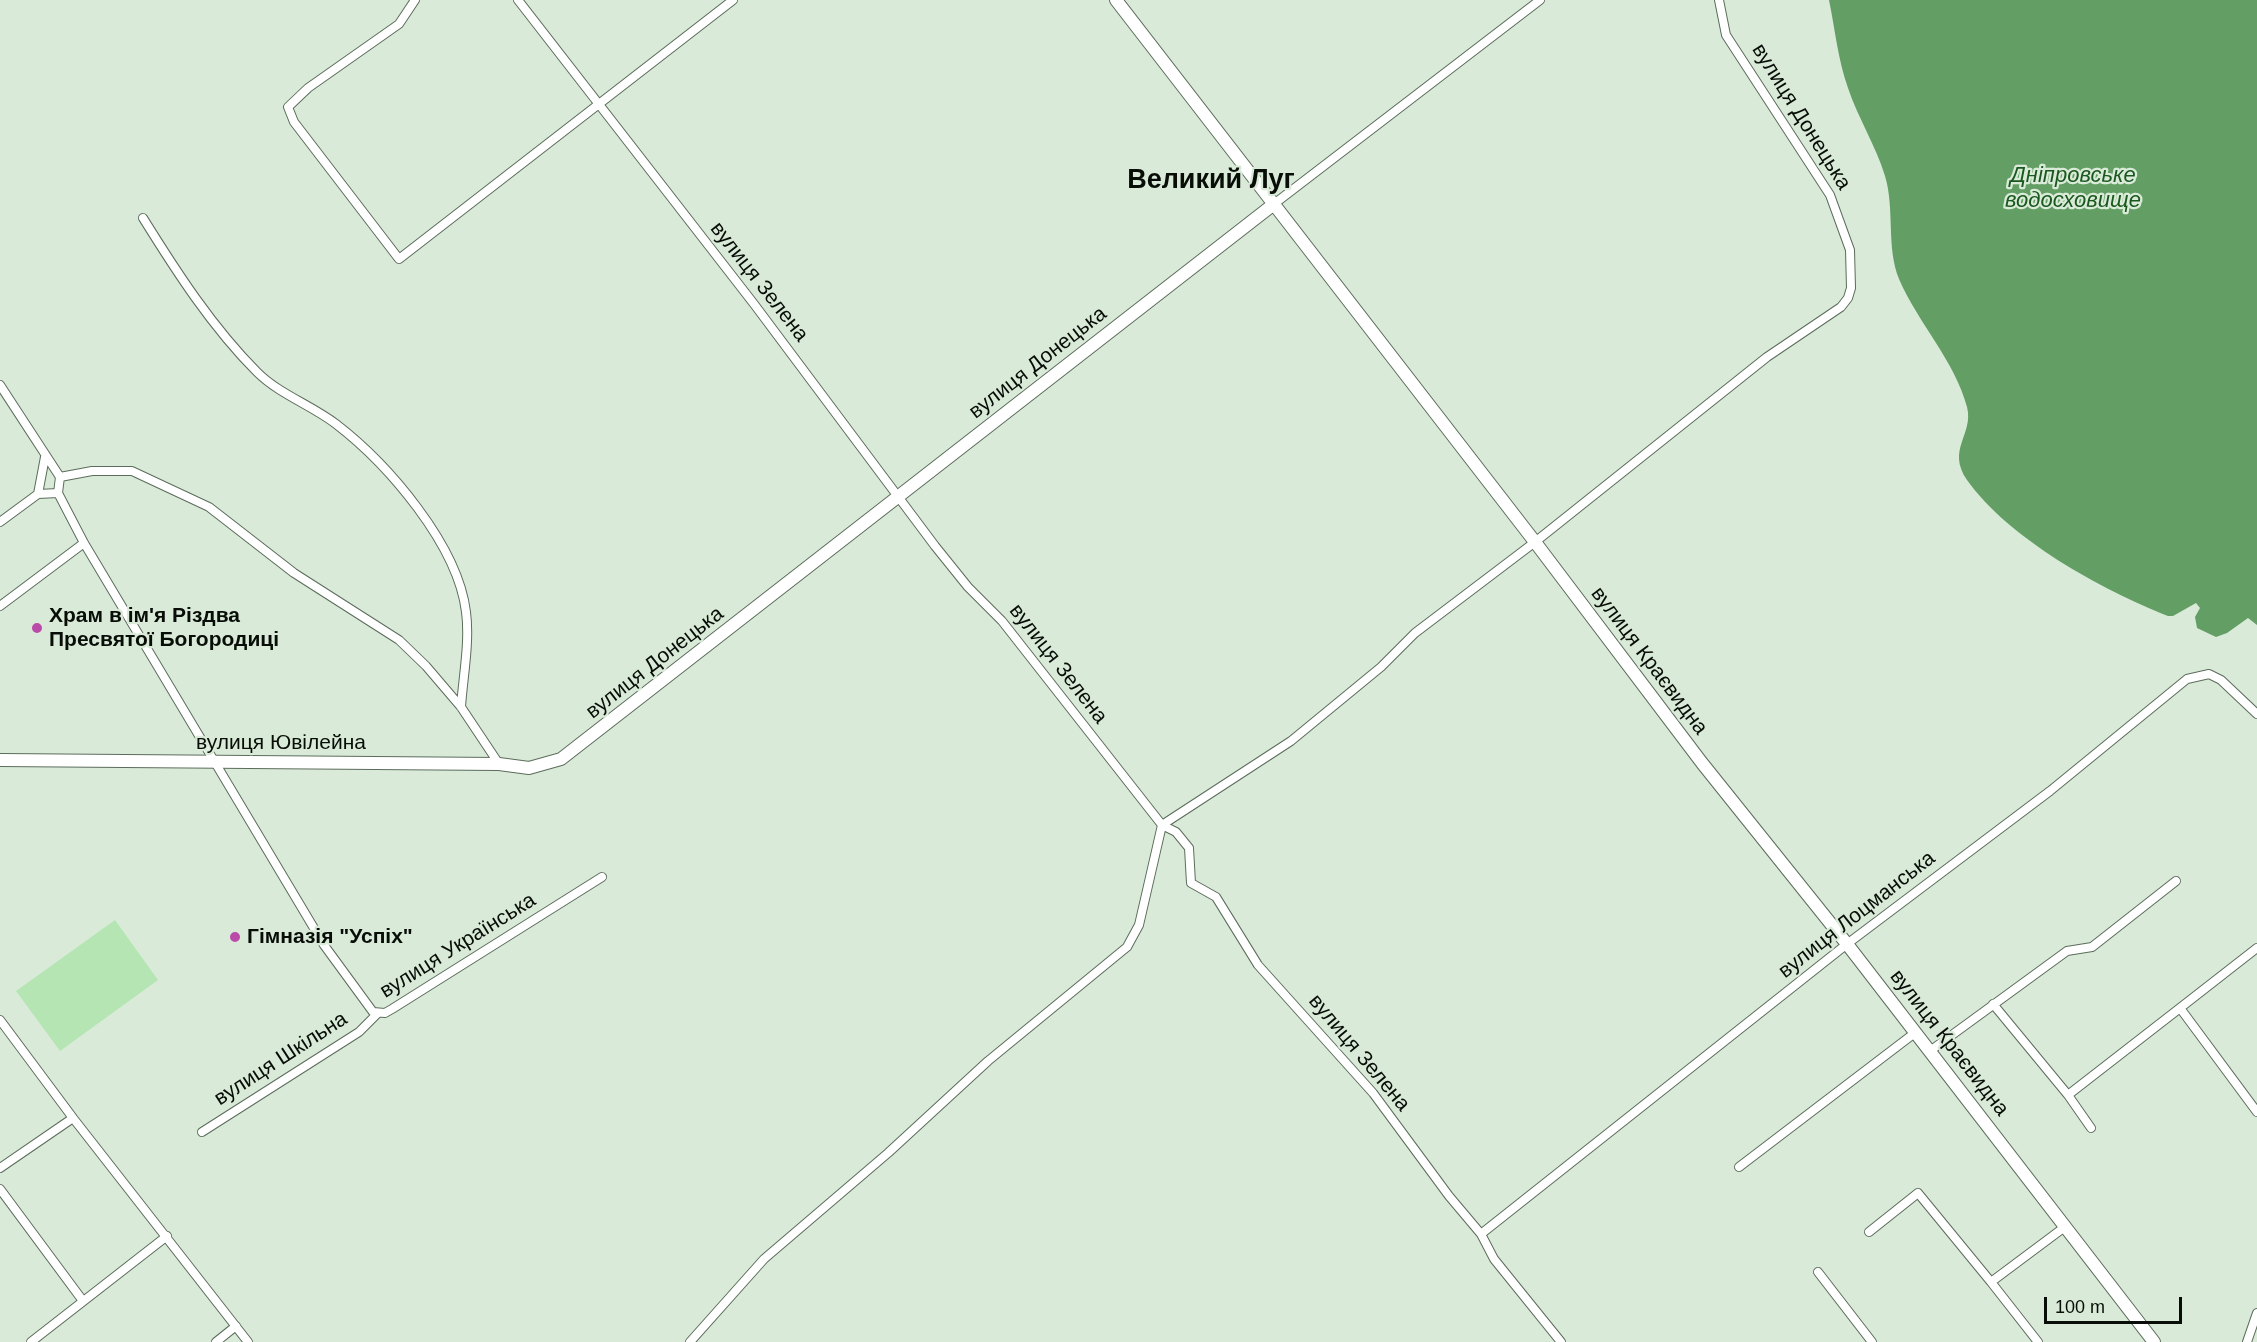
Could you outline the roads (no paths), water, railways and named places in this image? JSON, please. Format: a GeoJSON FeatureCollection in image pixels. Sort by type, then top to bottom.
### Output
{"type":"FeatureCollection","features":[{"type":"Feature","properties":{"kind":"street"},"geometry":{"type":"LineString","coordinates":[[415,0],[399,24],[308,88],[289,103],[288,107],[294,122],[399,259],[733,0]]}},
{"type":"Feature","properties":{"kind":"street"},"geometry":{"type":"LineString","coordinates":[[521,3],[531,0]]}},
{"type":"Feature","properties":{"kind":"street","name":"вулиця Краєвидна"},"geometry":{"type":"LineString","coordinates":[[1116,0],[1535,542],[1702,763],[1916,1032],[2154,1342]]}},
{"type":"Feature","properties":{"kind":"street","name":"вулиця Донецька"},"geometry":{"type":"LineString","coordinates":[[561,759],[1540,0]]}},
{"type":"Feature","properties":{"kind":"street","name":"вулиця Донецька"},"geometry":{"type":"LineString","coordinates":[[1162,825],[1291,741],[1381,667],[1405,640],[1535,542],[1767,357],[1841,307],[1851,288],[1850,250],[1830,195],[1726,35],[1719,0]]}},
{"type":"Feature","properties":{"kind":"street","name":"вулиця Зелена"},"geometry":{"type":"LineString","coordinates":[[521,3],[935,546],[968,587],[1002,621],[1162,825],[1176,832],[1189,848],[1191,883],[1216,897],[1258,965],[1373,1092],[1449,1196],[1481,1234],[1494,1259],[1561,1342]]}},
{"type":"Feature","properties":{"kind":"street"},"geometry":{"type":"LineString","coordinates":[[143,218],[200,303],[257,372],[274,386],[334,423],[366,448],[413,505],[452,561],[467,617],[461,707]]}},
{"type":"Feature","properties":{"kind":"street"},"geometry":{"type":"LineString","coordinates":[[0,386],[60,477],[58,493],[38,494],[0,522]]}},
{"type":"Feature","properties":{"kind":"street"},"geometry":{"type":"LineString","coordinates":[[38,494],[45,457]]}},
{"type":"Feature","properties":{"kind":"street"},"geometry":{"type":"LineString","coordinates":[[60,477],[92,471],[132,471],[209,507],[294,573],[399,640],[426,666],[461,707],[499,764]]}},
{"type":"Feature","properties":{"kind":"street","name":"вулиця Українська"},"geometry":{"type":"LineString","coordinates":[[58,493],[84,543],[324,945],[370,1009],[377,1014],[392,1009],[602,877]]}},
{"type":"Feature","properties":{"kind":"street"},"geometry":{"type":"LineString","coordinates":[[0,606],[84,543]]}},
{"type":"Feature","properties":{"kind":"street","name":"вулиця Лоцманська"},"geometry":{"type":"LineString","coordinates":[[1481,1234],[1847,944],[2050,791],[2187,679],[2209,674],[2221,680],[2257,714]]}},
{"type":"Feature","properties":{"kind":"street","name":"вулиця Ювілейна"},"geometry":{"type":"LineString","coordinates":[[0,760],[499,764],[529,768],[561,759]]}},
{"type":"Feature","properties":{"kind":"street"},"geometry":{"type":"LineString","coordinates":[[690,1342],[764,1259],[888,1153],[988,1061],[1127,947],[1135,938],[1139,925],[1162,825]]}},
{"type":"Feature","properties":{"kind":"street"},"geometry":{"type":"LineString","coordinates":[[1930,1051],[2067,951],[2092,947],[2176,881]]}},
{"type":"Feature","properties":{"kind":"street"},"geometry":{"type":"LineString","coordinates":[[2068,1095],[2257,948]]}},
{"type":"Feature","properties":{"kind":"street"},"geometry":{"type":"LineString","coordinates":[[1993,1004],[2068,1095],[2091,1128]]}},
{"type":"Feature","properties":{"kind":"street"},"geometry":{"type":"LineString","coordinates":[[2180,1008],[2257,1112]]}},
{"type":"Feature","properties":{"kind":"street","name":"вулиця Шкільна"},"geometry":{"type":"LineString","coordinates":[[202,1132],[359,1032],[377,1014]]}},
{"type":"Feature","properties":{"kind":"street"},"geometry":{"type":"LineString","coordinates":[[0,1020],[73,1118],[248,1342]]}},
{"type":"Feature","properties":{"kind":"street"},"geometry":{"type":"LineString","coordinates":[[1739,1167],[1916,1032]]}},
{"type":"Feature","properties":{"kind":"street"},"geometry":{"type":"LineString","coordinates":[[0,1168],[73,1118]]}},
{"type":"Feature","properties":{"kind":"street"},"geometry":{"type":"LineString","coordinates":[[0,1189],[83,1301]]}},
{"type":"Feature","properties":{"kind":"street"},"geometry":{"type":"LineString","coordinates":[[1869,1232],[1917,1193],[2038,1342]]}},
{"type":"Feature","properties":{"kind":"street"},"geometry":{"type":"LineString","coordinates":[[1991,1282],[2066,1226]]}},
{"type":"Feature","properties":{"kind":"street"},"geometry":{"type":"LineString","coordinates":[[31,1342],[167,1236]]}},
{"type":"Feature","properties":{"kind":"street"},"geometry":{"type":"LineString","coordinates":[[1818,1272],[1872,1342]]}},
{"type":"Feature","properties":{"kind":"street"},"geometry":{"type":"LineString","coordinates":[[2248,1342],[2257,1313]]}},
{"type":"Feature","properties":{"kind":"street"},"geometry":{"type":"LineString","coordinates":[[216,1342],[236,1326]]}},
{"type":"Feature","properties":{"kind":"street"},"geometry":{"type":"LineString","coordinates":[[2248,1342],[2257,1337]]}},
{"type":"Feature","properties":{"kind":"water","name":"Дніпровське водосховище"},"geometry":{"type":"Polygon","coordinates":[[[1829,0],[2257,0],[2257,625],[2248,618],[2227,633],[2216,637],[2197,628],[2195,617],[2200,608],[2196,603],[2173,616],[2168,616],[2115,592],[2086,577],[2032,542],[1985,502],[1967,480],[1959,459],[1967,426],[1967,407],[1954,374],[1899,279],[1891,241],[1890,201],[1885,176],[1845,77],[1829,0]]]}},
{"type":"Feature","properties":{"kind":"place","name":"Храм в ім'я Різдва Пресвятої Богородиці"},"geometry":{"type":"Point","coordinates":[37,628]}},
{"type":"Feature","properties":{"kind":"place","name":"Гімназія \"Успіх\""},"geometry":{"type":"Point","coordinates":[235,937]}},
{"type":"Feature","properties":{"kind":"district","name":"Великий Луг"},"geometry":{"type":"Point","coordinates":[1211,181]}}]}
